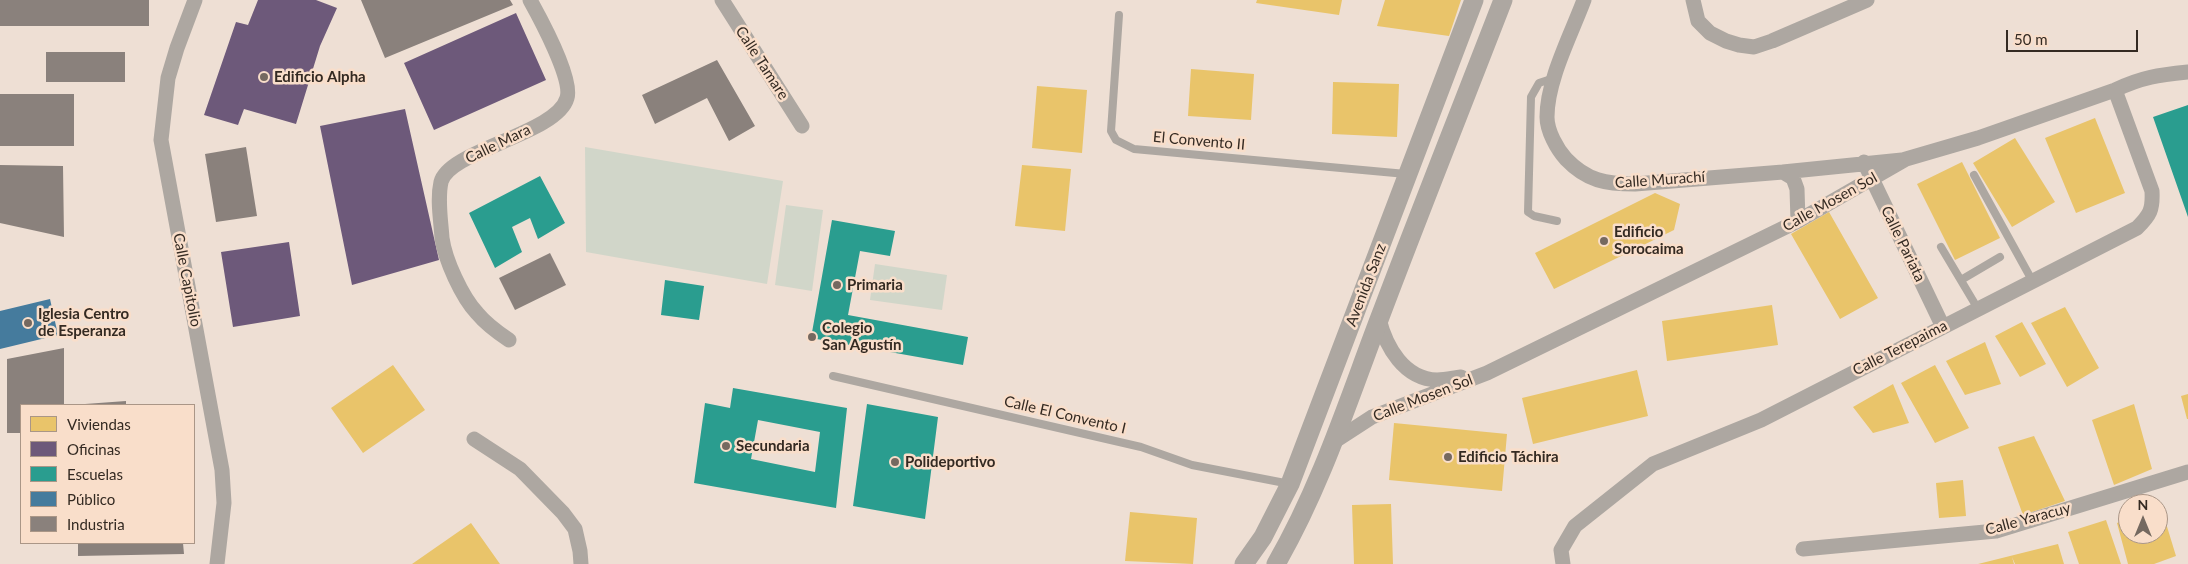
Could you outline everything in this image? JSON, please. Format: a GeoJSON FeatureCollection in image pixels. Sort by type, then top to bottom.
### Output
{"type":"FeatureCollection","features":[{"type":"Feature","properties":{"kind":"street","name":"Calle Capitolio"},"geometry":{"type":"LineString","coordinates":[[195,0],[168,78],[162,140],[222,470],[224,503],[217,564]]}},
{"type":"Feature","properties":{"kind":"street","name":"Calle Mara"},"geometry":{"type":"LineString","coordinates":[[509,340],[476,312],[448,262],[443,243],[440,193],[441,180],[455,166],[548,119],[567,100],[568,89],[558,57],[530,0]]}},
{"type":"Feature","properties":{"kind":"street","name":"Calle Tamare"},"geometry":{"type":"LineString","coordinates":[[722,0],[802,126]]}},
{"type":"Feature","properties":{"kind":"street","name":"Avenida Sanz"},"geometry":{"type":"LineString","coordinates":[[1244,564],[1263,538],[1290,484],[1474,0]]}},
{"type":"Feature","properties":{"kind":"street","name":"Avenida Sanz"},"geometry":{"type":"LineString","coordinates":[[1276,564],[1298,523],[1335,441],[1379,319],[1502,0]]}},
{"type":"Feature","properties":{"kind":"street","name":"Calle Murachí"},"geometry":{"type":"LineString","coordinates":[[1584,0],[1554,78],[1547,119],[1559,152],[1574,168],[1591,178],[1611,184],[1635,184],[1783,172],[1906,159]]}},
{"type":"Feature","properties":{"kind":"street"},"geometry":{"type":"LineString","coordinates":[[1693,0],[1698,21],[1710,33],[1739,46],[1754,47],[1867,0]]}},
{"type":"Feature","properties":{"kind":"street","name":"Calle Mosen Sol"},"geometry":{"type":"LineString","coordinates":[[1335,441],[1372,417],[1487,373],[1798,221],[1906,159],[1978,138],[2115,90],[2137,80],[2158,75],[2188,72]]}},
{"type":"Feature","properties":{"kind":"street","name":"Calle Terepaima"},"geometry":{"type":"LineString","coordinates":[[1563,564],[1561,550],[1575,526],[1653,464],[1761,420],[2137,228],[2148,218],[2153,206],[2148,178],[2115,90]]}},
{"type":"Feature","properties":{"kind":"street","name":"Calle Pariata"},"geometry":{"type":"LineString","coordinates":[[1864,162],[1943,327]]}},
{"type":"Feature","properties":{"kind":"street"},"geometry":{"type":"LineString","coordinates":[[1783,172],[1793,178],[1797,189],[1798,221]]}},
{"type":"Feature","properties":{"kind":"street","name":"Calle Mosen Sol"},"geometry":{"type":"LineString","coordinates":[[1379,319],[1389,347],[1396,357],[1414,373],[1437,380],[1487,373]]}},
{"type":"Feature","properties":{"kind":"street"},"geometry":{"type":"LineString","coordinates":[[474,439],[520,469],[563,513],[575,529],[580,552],[580,564]]}},
{"type":"Feature","properties":{"kind":"street","name":"Calle Yaracuy"},"geometry":{"type":"LineString","coordinates":[[1803,549],[1996,531],[2188,472]]}},
{"type":"Feature","properties":{"kind":"lane","name":"El Convento II"},"geometry":{"type":"LineString","coordinates":[[1118,15],[1111,131],[1116,140],[1134,149],[1408,174]]}},
{"type":"Feature","properties":{"kind":"lane"},"geometry":{"type":"LineString","coordinates":[[1554,78],[1538,83],[1531,97],[1528,212],[1534,216],[1557,221]]}},
{"type":"Feature","properties":{"kind":"lane"},"geometry":{"type":"LineString","coordinates":[[1974,175],[2033,282]]}},
{"type":"Feature","properties":{"kind":"lane"},"geometry":{"type":"LineString","coordinates":[[1942,247],[1978,309]]}},
{"type":"Feature","properties":{"kind":"lane"},"geometry":{"type":"LineString","coordinates":[[1961,280],[2000,257]]}},
{"type":"Feature","properties":{"kind":"lane","name":"Calle El Convento I"},"geometry":{"type":"LineString","coordinates":[[833,376],[1140,447],[1192,465],[1290,484]]}},
{"type":"Feature","properties":{"kind":"shaded area"},"geometry":{"type":"Polygon","coordinates":[[[585,147],[783,181],[767,284],[586,252],[585,147]]]}},
{"type":"Feature","properties":{"kind":"shaded area"},"geometry":{"type":"Polygon","coordinates":[[[786,205],[823,210],[812,291],[775,285],[786,205]]]}},
{"type":"Feature","properties":{"kind":"shaded area"},"geometry":{"type":"Polygon","coordinates":[[[875,264],[947,275],[942,310],[870,300],[875,264]]]}},
{"type":"Feature","properties":{"kind":"building: Viviendas"},"geometry":{"type":"Polygon","coordinates":[[[1257,0],[1342,0],[1339,15],[1256,3],[1257,0]]]}},
{"type":"Feature","properties":{"kind":"building: Viviendas"},"geometry":{"type":"Polygon","coordinates":[[[1385,0],[1461,0],[1449,36],[1377,26],[1385,0]]]}},
{"type":"Feature","properties":{"kind":"building: Viviendas"},"geometry":{"type":"Polygon","coordinates":[[[1191,69],[1254,74],[1251,120],[1188,116],[1191,69]]]}},
{"type":"Feature","properties":{"kind":"building: Viviendas"},"geometry":{"type":"Polygon","coordinates":[[[1333,82],[1399,84],[1397,137],[1332,134],[1333,82]]]}},
{"type":"Feature","properties":{"kind":"building: Viviendas"},"geometry":{"type":"Polygon","coordinates":[[[1037,86],[1087,90],[1082,153],[1032,148],[1037,86]]]}},
{"type":"Feature","properties":{"kind":"building: Viviendas"},"geometry":{"type":"Polygon","coordinates":[[[2095,118],[2125,193],[2076,213],[2045,138],[2095,118]]]}},
{"type":"Feature","properties":{"kind":"building: Viviendas"},"geometry":{"type":"Polygon","coordinates":[[[2015,138],[2055,202],[2012,227],[1973,163],[2015,138]]]}},
{"type":"Feature","properties":{"kind":"building: Viviendas"},"geometry":{"type":"Polygon","coordinates":[[[1962,162],[2000,238],[1955,260],[1917,184],[1962,162]]]}},
{"type":"Feature","properties":{"kind":"building: Viviendas"},"geometry":{"type":"Polygon","coordinates":[[[1022,165],[1071,169],[1065,231],[1015,226],[1022,165]]]}},
{"type":"Feature","properties":{"kind":"building: Viviendas","name":"Edificio Sorocaima"},"geometry":{"type":"Polygon","coordinates":[[[1655,193],[1680,204],[1674,230],[1554,289],[1535,253],[1655,193]]]}},
{"type":"Feature","properties":{"kind":"building: Viviendas"},"geometry":{"type":"Polygon","coordinates":[[[1829,212],[1878,298],[1840,319],[1791,234],[1829,212]]]}},
{"type":"Feature","properties":{"kind":"building: Viviendas"},"geometry":{"type":"Polygon","coordinates":[[[1772,305],[1778,345],[1667,361],[1662,321],[1772,305]]]}},
{"type":"Feature","properties":{"kind":"building: Viviendas"},"geometry":{"type":"Polygon","coordinates":[[[2065,307],[2099,368],[2067,387],[2031,323],[2065,307]]]}},
{"type":"Feature","properties":{"kind":"building: Viviendas"},"geometry":{"type":"Polygon","coordinates":[[[2022,322],[2046,364],[2020,377],[1995,336],[2022,322]]]}},
{"type":"Feature","properties":{"kind":"building: Viviendas"},"geometry":{"type":"Polygon","coordinates":[[[1985,342],[2001,384],[1965,395],[1946,361],[1985,342]]]}},
{"type":"Feature","properties":{"kind":"building: Viviendas"},"geometry":{"type":"Polygon","coordinates":[[[393,365],[425,410],[363,453],[331,408],[393,365]]]}},
{"type":"Feature","properties":{"kind":"building: Viviendas"},"geometry":{"type":"Polygon","coordinates":[[[1935,365],[1969,428],[1935,443],[1901,383],[1935,365]]]}},
{"type":"Feature","properties":{"kind":"building: Viviendas"},"geometry":{"type":"Polygon","coordinates":[[[1637,370],[1648,416],[1533,444],[1522,398],[1637,370]]]}},
{"type":"Feature","properties":{"kind":"building: Viviendas"},"geometry":{"type":"Polygon","coordinates":[[[1893,384],[1909,423],[1873,433],[1853,407],[1893,384]]]}},
{"type":"Feature","properties":{"kind":"building: Viviendas"},"geometry":{"type":"Polygon","coordinates":[[[2188,394],[2188,419],[2187,419],[2181,396],[2188,394]]]}},
{"type":"Feature","properties":{"kind":"building: Viviendas"},"geometry":{"type":"Polygon","coordinates":[[[2134,404],[2152,469],[2114,485],[2092,420],[2134,404]]]}},
{"type":"Feature","properties":{"kind":"building: Viviendas","name":"Edificio Táchira"},"geometry":{"type":"Polygon","coordinates":[[[1394,423],[1507,434],[1502,491],[1389,480],[1394,423]]]}},
{"type":"Feature","properties":{"kind":"building: Viviendas"},"geometry":{"type":"Polygon","coordinates":[[[2034,436],[2065,501],[2023,515],[1998,447],[2034,436]]]}},
{"type":"Feature","properties":{"kind":"building: Viviendas"},"geometry":{"type":"Polygon","coordinates":[[[1963,480],[1966,516],[1939,518],[1936,483],[1963,480]]]}},
{"type":"Feature","properties":{"kind":"building: Viviendas"},"geometry":{"type":"Polygon","coordinates":[[[1391,504],[1393,564],[1354,564],[1352,505],[1391,504]]]}},
{"type":"Feature","properties":{"kind":"building: Viviendas"},"geometry":{"type":"Polygon","coordinates":[[[1130,512],[1197,518],[1193,564],[1125,561],[1130,512]]]}},
{"type":"Feature","properties":{"kind":"building: Viviendas"},"geometry":{"type":"Polygon","coordinates":[[[2106,520],[2121,564],[2079,564],[2068,532],[2106,520]]]}},
{"type":"Feature","properties":{"kind":"building: Viviendas"},"geometry":{"type":"Polygon","coordinates":[[[471,523],[500,564],[412,564],[471,523]]]}},
{"type":"Feature","properties":{"kind":"building: Viviendas"},"geometry":{"type":"Polygon","coordinates":[[[2168,530],[2176,556],[2154,564],[2128,564],[2123,544],[2168,544],[2168,530]]]}},
{"type":"Feature","properties":{"kind":"building: Viviendas"},"geometry":{"type":"Polygon","coordinates":[[[2058,544],[2064,564],[2015,564],[2012,557],[2014,564],[1978,564],[2058,544]]]}},
{"type":"Feature","properties":{"kind":"building: Oficinas","name":"Edificio Alpha"},"geometry":{"type":"Polygon","coordinates":[[[258,0],[316,0],[337,8],[320,46],[296,124],[244,109],[238,125],[204,115],[236,22],[248,25],[258,0]]]}},
{"type":"Feature","properties":{"kind":"building: Oficinas"},"geometry":{"type":"Polygon","coordinates":[[[516,13],[546,80],[434,130],[404,63],[516,13]]]}},
{"type":"Feature","properties":{"kind":"building: Oficinas"},"geometry":{"type":"Polygon","coordinates":[[[405,109],[439,260],[352,285],[320,126],[405,109]]]}},
{"type":"Feature","properties":{"kind":"building: Oficinas"},"geometry":{"type":"Polygon","coordinates":[[[289,242],[300,316],[233,327],[221,252],[289,242]]]}},
{"type":"Feature","properties":{"kind":"building: Escuelas"},"geometry":{"type":"Polygon","coordinates":[[[2188,105],[2188,217],[2153,117],[2188,105]]]}},
{"type":"Feature","properties":{"kind":"building: Escuelas"},"geometry":{"type":"Polygon","coordinates":[[[540,176],[565,223],[538,239],[530,218],[512,227],[522,252],[495,268],[469,213],[540,176]]]}},
{"type":"Feature","properties":{"kind":"building: Escuelas","name":"Primaria"},"geometry":{"type":"Polygon","coordinates":[[[832,220],[895,231],[890,256],[860,251],[848,315],[968,337],[963,365],[811,338],[832,220]]]}},
{"type":"Feature","properties":{"kind":"building: Escuelas"},"geometry":{"type":"Polygon","coordinates":[[[665,280],[704,286],[699,320],[661,315],[665,280]]]}},
{"type":"Feature","properties":{"kind":"building: Escuelas","name":"Secundaria"},"geometry":{"type":"Polygon","coordinates":[[[733,388],[847,408],[836,508],[694,483],[705,403],[730,408],[733,388]],[[758,420],[751,459],[815,472],[820,432],[758,420]]]}},
{"type":"Feature","properties":{"kind":"building: Escuelas","name":"Polideportivo"},"geometry":{"type":"Polygon","coordinates":[[[867,404],[938,417],[925,519],[853,506],[867,404]]]}},
{"type":"Feature","properties":{"kind":"building: Público","name":"Iglesia Centro de Esperanza"},"geometry":{"type":"Polygon","coordinates":[[[50,299],[58,335],[0,349],[0,311],[50,299]]]}},
{"type":"Feature","properties":{"kind":"building: Industria"},"geometry":{"type":"Polygon","coordinates":[[[0,0],[149,0],[149,26],[0,26],[0,0]]]}},
{"type":"Feature","properties":{"kind":"building: Industria"},"geometry":{"type":"Polygon","coordinates":[[[361,0],[510,0],[513,5],[385,58],[361,0]]]}},
{"type":"Feature","properties":{"kind":"building: Industria"},"geometry":{"type":"Polygon","coordinates":[[[46,52],[125,52],[125,82],[46,82],[46,52]]]}},
{"type":"Feature","properties":{"kind":"building: Industria"},"geometry":{"type":"Polygon","coordinates":[[[717,60],[755,126],[729,141],[707,98],[655,124],[642,95],[717,60]]]}},
{"type":"Feature","properties":{"kind":"building: Industria"},"geometry":{"type":"Polygon","coordinates":[[[0,94],[74,94],[74,146],[0,146],[0,94]]]}},
{"type":"Feature","properties":{"kind":"building: Industria"},"geometry":{"type":"Polygon","coordinates":[[[246,147],[257,216],[216,222],[205,154],[246,147]]]}},
{"type":"Feature","properties":{"kind":"building: Industria"},"geometry":{"type":"Polygon","coordinates":[[[0,165],[63,166],[64,237],[0,223],[0,165]]]}},
{"type":"Feature","properties":{"kind":"building: Industria"},"geometry":{"type":"Polygon","coordinates":[[[550,253],[566,285],[515,310],[499,278],[550,253]]]}},
{"type":"Feature","properties":{"kind":"building: Industria"},"geometry":{"type":"Polygon","coordinates":[[[64,348],[64,404],[20,404],[20,433],[7,433],[7,359],[64,348]]]}},
{"type":"Feature","properties":{"kind":"building: Industria"},"geometry":{"type":"Polygon","coordinates":[[[126,401],[126,404],[85,404],[126,401]]]}},
{"type":"Feature","properties":{"kind":"building: Industria"},"geometry":{"type":"Polygon","coordinates":[[[78,544],[183,544],[184,554],[78,556],[78,544]]]}},
{"type":"Feature","properties":{"kind":"place","name":"Edificio Alpha"},"geometry":{"type":"Point","coordinates":[264,77]}},
{"type":"Feature","properties":{"kind":"place","name":"Edificio Sorocaima"},"geometry":{"type":"Point","coordinates":[1604,241]}},
{"type":"Feature","properties":{"kind":"place","name":"Primaria"},"geometry":{"type":"Point","coordinates":[837,285]}},
{"type":"Feature","properties":{"kind":"place","name":"Iglesia Centro de Esperanza"},"geometry":{"type":"Point","coordinates":[28,323]}},
{"type":"Feature","properties":{"kind":"place","name":"Colegio San Agustín"},"geometry":{"type":"Point","coordinates":[812,337]}},
{"type":"Feature","properties":{"kind":"place","name":"Secundaria"},"geometry":{"type":"Point","coordinates":[726,446]}},
{"type":"Feature","properties":{"kind":"place","name":"Edificio Táchira"},"geometry":{"type":"Point","coordinates":[1448,457]}},
{"type":"Feature","properties":{"kind":"place","name":"Polideportivo"},"geometry":{"type":"Point","coordinates":[895,462]}}]}
